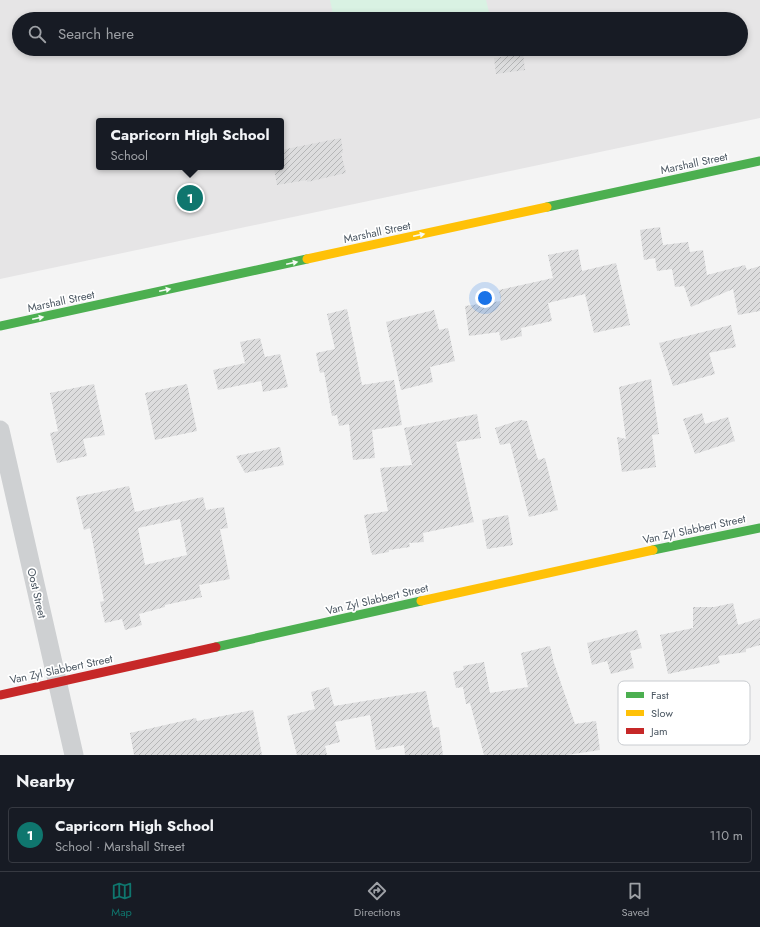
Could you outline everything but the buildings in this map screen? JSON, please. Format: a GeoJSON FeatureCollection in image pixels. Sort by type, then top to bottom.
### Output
{"type":"FeatureCollection","features":[{"type":"Feature","properties":{"kind":"street","name":"Marshall Street"},"geometry":{"type":"LineString","coordinates":[[0,326],[760,161]]}},
{"type":"Feature","properties":{"kind":"street","name":"Oost Street"},"geometry":{"type":"LineString","coordinates":[[0,430],[74,755]]}},
{"type":"Feature","properties":{"kind":"street","name":"Van Zyl Slabbert Street"},"geometry":{"type":"LineString","coordinates":[[0,695],[618,557],[760,528]]}},
{"type":"Feature","properties":{"kind":"shaded area"},"geometry":{"type":"Polygon","coordinates":[[[0,0],[760,0],[760,118],[0,279],[0,0]]]}},
{"type":"Feature","properties":{"kind":"green space"},"geometry":{"type":"Polygon","coordinates":[[[330,0],[486,0],[489,12],[333,12],[330,0]]]}},
{"type":"Feature","properties":{"kind":"traffic: fast"},"geometry":{"type":"LineString","coordinates":[[547,207],[760,161]]}},
{"type":"Feature","properties":{"kind":"traffic: fast"},"geometry":{"type":"LineString","coordinates":[[0,326],[307,259]]}},
{"type":"Feature","properties":{"kind":"traffic: fast"},"geometry":{"type":"LineString","coordinates":[[653,550],[760,528]]}},
{"type":"Feature","properties":{"kind":"traffic: fast"},"geometry":{"type":"LineString","coordinates":[[216,647],[421,601]]}},
{"type":"Feature","properties":{"kind":"traffic: slow"},"geometry":{"type":"LineString","coordinates":[[307,259],[547,207]]}},
{"type":"Feature","properties":{"kind":"traffic: slow"},"geometry":{"type":"LineString","coordinates":[[421,601],[653,550]]}},
{"type":"Feature","properties":{"kind":"traffic: jam"},"geometry":{"type":"LineString","coordinates":[[0,695],[216,647]]}},
{"type":"Feature","properties":{"kind":"place","name":"Capricorn High School"},"geometry":{"type":"Point","coordinates":[190,198]}}]}
